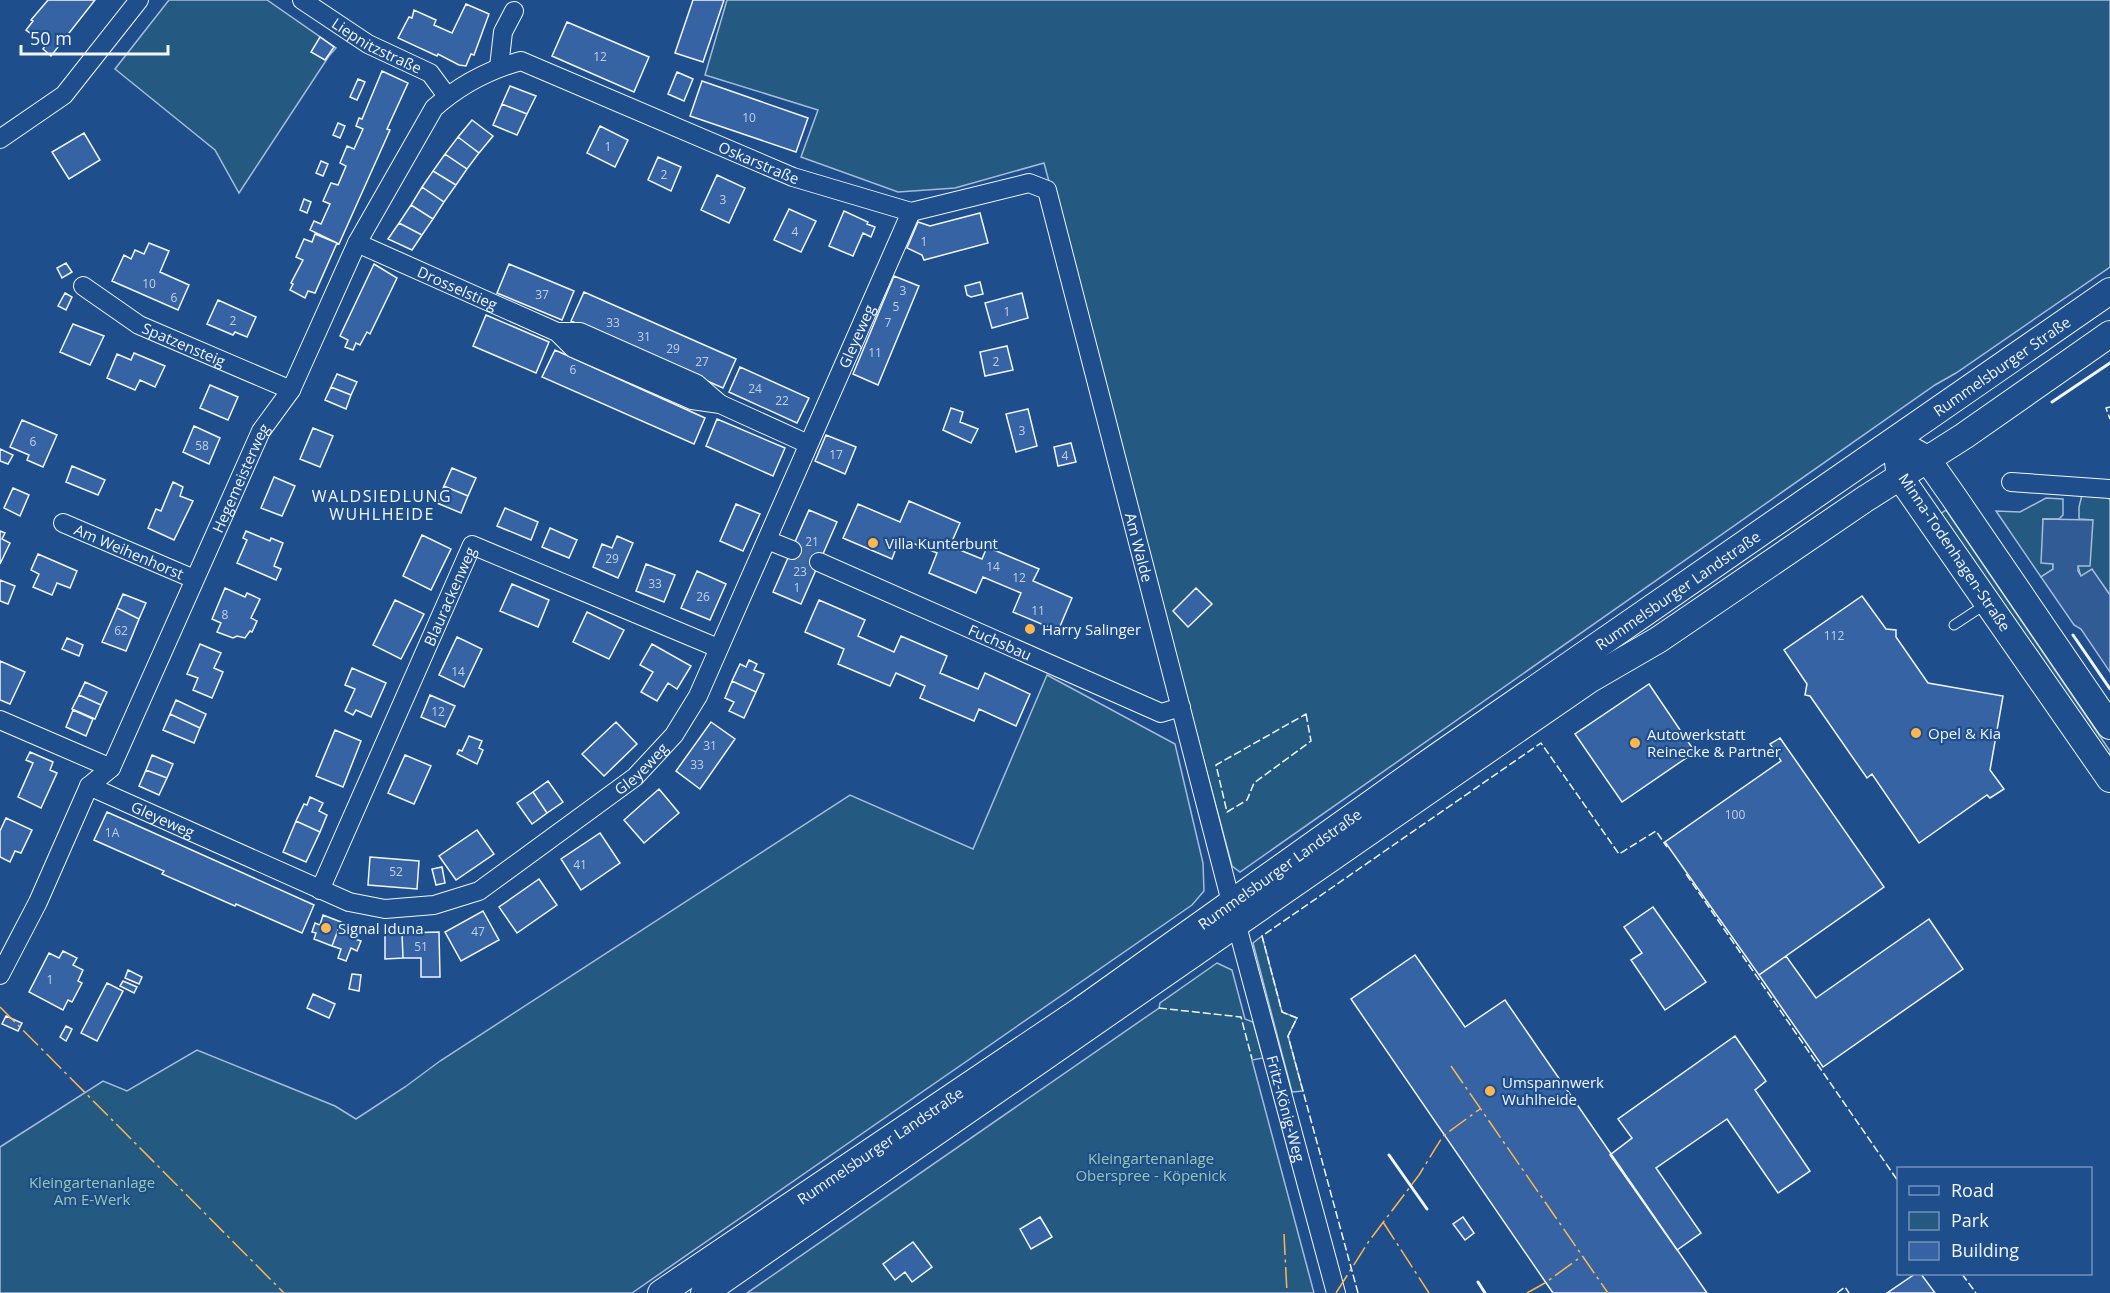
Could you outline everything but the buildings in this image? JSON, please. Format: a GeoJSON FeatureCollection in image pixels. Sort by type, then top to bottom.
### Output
{"type":"FeatureCollection","features":[{"type":"Feature","properties":{"kind":"main road","name":"Rummelsburger Straße"},"geometry":{"type":"LineString","coordinates":[[1894,441],[2110,291]]}},
{"type":"Feature","properties":{"kind":"main road"},"geometry":{"type":"LineString","coordinates":[[1900,477],[1964,436],[2110,334]]}},
{"type":"Feature","properties":{"kind":"main road","name":"Minna-Todenhagen-Straße"},"geometry":{"type":"LineString","coordinates":[[1894,441],[1927,459],[2110,726]]}},
{"type":"Feature","properties":{"kind":"main road","name":"Minna-Todenhagen-Straße"},"geometry":{"type":"LineString","coordinates":[[1894,441],[1900,477],[2110,779]]}},
{"type":"Feature","properties":{"kind":"main road","name":"Rummelsburger Landstraße"},"geometry":{"type":"LineString","coordinates":[[661,1293],[1081,1010],[1196,927],[1235,913],[1434,758],[1894,441]]}},
{"type":"Feature","properties":{"kind":"main road","name":"Rummelsburger Landstraße"},"geometry":{"type":"LineString","coordinates":[[704,1293],[1235,913],[1589,680],[1658,640],[1900,477]]}},
{"type":"Feature","properties":{"kind":"street"},"geometry":{"type":"LineString","coordinates":[[0,139],[64,95],[139,0]]}},
{"type":"Feature","properties":{"kind":"street","name":"Liepnitzstraße"},"geometry":{"type":"LineString","coordinates":[[302,0],[368,44],[430,74],[447,96]]}},
{"type":"Feature","properties":{"kind":"street"},"geometry":{"type":"LineString","coordinates":[[499,67],[503,32],[514,11]]}},
{"type":"Feature","properties":{"kind":"street","name":"Oskarstraße"},"geometry":{"type":"LineString","coordinates":[[499,67],[520,61],[793,177],[911,212]]}},
{"type":"Feature","properties":{"kind":"street","name":"Hegemeisterweg"},"geometry":{"type":"LineString","coordinates":[[0,975],[38,902],[89,786],[111,768],[261,431],[291,390],[357,243],[434,108],[447,96],[487,71],[499,67]]}},
{"type":"Feature","properties":{"kind":"street","name":"Am Walde"},"geometry":{"type":"LineString","coordinates":[[911,212],[1029,183],[1047,190],[1235,913]]}},
{"type":"Feature","properties":{"kind":"street","name":"Gleyeweg"},"geometry":{"type":"LineString","coordinates":[[89,786],[349,902],[386,909],[434,905],[480,891],[635,777],[674,735],[698,696],[911,212]]}},
{"type":"Feature","properties":{"kind":"street","name":"Drosselstieg"},"geometry":{"type":"LineString","coordinates":[[357,243],[557,332],[573,348],[692,400],[720,404],[808,444]]}},
{"type":"Feature","properties":{"kind":"street","name":"Spatzensteig"},"geometry":{"type":"LineString","coordinates":[[83,286],[139,325],[291,390]]}},
{"type":"Feature","properties":{"kind":"street"},"geometry":{"type":"LineString","coordinates":[[2011,483],[2110,489]]}},
{"type":"Feature","properties":{"kind":"street","name":"Am Weihenhorst"},"geometry":{"type":"LineString","coordinates":[[63,522],[194,579]]}},
{"type":"Feature","properties":{"kind":"street"},"geometry":{"type":"LineString","coordinates":[[767,540],[792,550]]}},
{"type":"Feature","properties":{"kind":"street","name":"Blaurackenweg"},"geometry":{"type":"LineString","coordinates":[[320,890],[472,545],[718,648]]}},
{"type":"Feature","properties":{"kind":"street","name":"Fuchsbau"},"geometry":{"type":"LineString","coordinates":[[819,562],[1161,712],[1181,707]]}},
{"type":"Feature","properties":{"kind":"street"},"geometry":{"type":"LineString","coordinates":[[0,720],[111,768]]}},
{"type":"Feature","properties":{"kind":"street","name":"Fritz-König-Weg"},"geometry":{"type":"LineString","coordinates":[[1235,913],[1336,1293]]}},
{"type":"Feature","properties":{"kind":"lane"},"geometry":{"type":"LineString","coordinates":[[1954,625],[1988,602]]}},
{"type":"Feature","properties":{"kind":"green space"},"geometry":{"type":"Polygon","coordinates":[[[169,0],[267,0],[336,48],[239,193],[215,150],[115,69],[169,0]]]}},
{"type":"Feature","properties":{"kind":"green space"},"geometry":{"type":"Polygon","coordinates":[[[727,0],[2110,0],[2110,267],[1935,385],[1240,872],[1232,866],[1044,163],[955,188],[898,192],[801,157],[818,110],[705,75],[727,0]]]}},
{"type":"Feature","properties":{"kind":"green space"},"geometry":{"type":"Polygon","coordinates":[[[2082,495],[2109,497],[2110,595],[2092,570],[2081,577],[2078,566],[2092,520],[2079,519],[2082,495]]]}},
{"type":"Feature","properties":{"kind":"green space"},"geometry":{"type":"Polygon","coordinates":[[[2046,498],[2063,499],[2063,515],[2059,519],[2043,519],[2053,569],[2041,577],[1996,511],[2020,512],[2046,498]]]}},
{"type":"Feature","properties":{"kind":"green space"},"geometry":{"type":"Polygon","coordinates":[[[1946,510],[2110,751],[2110,765],[1939,515],[1946,510]]]}},
{"type":"Feature","properties":{"kind":"green space","name":"Kleingartenanlage Am E-Werk"},"geometry":{"type":"Polygon","coordinates":[[[1047,675],[1175,744],[1203,863],[1204,891],[1192,905],[632,1293],[0,1293],[0,1147],[103,1081],[127,1091],[197,1050],[335,1106],[356,1119],[440,1061],[850,795],[973,849],[1047,675]]]}},
{"type":"Feature","properties":{"kind":"green space"},"geometry":{"type":"Polygon","coordinates":[[[1262,936],[1282,1012],[1297,1018],[1288,1036],[1303,1091],[1292,1092],[1253,943],[1262,936]]]}},
{"type":"Feature","properties":{"kind":"green space","name":"Kleingartenanlage Oberspree - Köpenick"},"geometry":{"type":"Polygon","coordinates":[[[1217,963],[1232,970],[1245,1019],[1253,1022],[1263,1058],[1252,1060],[1314,1293],[747,1293],[1159,1008],[1160,1003],[1217,963]]]}},
{"type":"Feature","properties":{"kind":"shaded area"},"geometry":{"type":"Polygon","coordinates":[[[2043,519],[2093,520],[2090,566],[2078,566],[2078,571],[2081,576],[2092,569],[2110,595],[2110,672],[2081,629],[2074,625],[2041,577],[2053,569],[2053,564],[2041,563],[2043,519]]]}},
{"type":"Feature","properties":{"kind":"tunnel"},"geometry":{"type":"LineString","coordinates":[[792,550],[819,562]]}},
{"type":"Feature","properties":{"kind":"fence"},"geometry":{"type":"LineString","coordinates":[[2110,407],[2106,408],[2110,419]]}},
{"type":"Feature","properties":{"kind":"fence"},"geometry":{"type":"LineString","coordinates":[[1306,714],[1311,741],[1254,783],[1247,800],[1227,812],[1216,765],[1306,714]]}},
{"type":"Feature","properties":{"kind":"fence"},"geometry":{"type":"LineString","coordinates":[[1358,1293],[1288,1036],[1297,1018],[1282,1012],[1262,936],[1541,743],[1619,854],[1656,831],[1667,847]]}},
{"type":"Feature","properties":{"kind":"fence"},"geometry":{"type":"LineString","coordinates":[[1686,874],[1897,1180]]}},
{"type":"Feature","properties":{"kind":"fence"},"geometry":{"type":"LineString","coordinates":[[1159,1008],[1241,1017],[1252,1059]]}},
{"type":"Feature","properties":{"kind":"fence"},"geometry":{"type":"LineString","coordinates":[[1963,1275],[1976,1293]]}},
{"type":"Feature","properties":{"kind":"fence"},"geometry":{"type":"LineString","coordinates":[[1837,1293],[1845,1287],[1849,1293]]}},
{"type":"Feature","properties":{"kind":"wall"},"geometry":{"type":"LineString","coordinates":[[2052,402],[2110,363]]}},
{"type":"Feature","properties":{"kind":"wall"},"geometry":{"type":"LineString","coordinates":[[2073,635],[2110,689]]}},
{"type":"Feature","properties":{"kind":"wall"},"geometry":{"type":"LineString","coordinates":[[1389,1155],[1427,1209]]}},
{"type":"Feature","properties":{"kind":"wall"},"geometry":{"type":"LineString","coordinates":[[1478,1282],[1485,1293]]}},
{"type":"Feature","properties":{"kind":"power"},"geometry":{"type":"LineString","coordinates":[[0,1007],[284,1293]]}},
{"type":"Feature","properties":{"kind":"power"},"geometry":{"type":"LineString","coordinates":[[1451,1066],[1608,1293]]}},
{"type":"Feature","properties":{"kind":"power"},"geometry":{"type":"LineString","coordinates":[[1336,1293],[1369,1241],[1419,1175],[1443,1136],[1480,1109]]}},
{"type":"Feature","properties":{"kind":"power"},"geometry":{"type":"LineString","coordinates":[[1383,1222],[1429,1293]]}},
{"type":"Feature","properties":{"kind":"power"},"geometry":{"type":"LineString","coordinates":[[1284,1234],[1287,1293]]}},
{"type":"Feature","properties":{"kind":"power"},"geometry":{"type":"LineString","coordinates":[[1527,1293],[1582,1256]]}},
{"type":"Feature","properties":{"kind":"place","name":"Villa Kunterbunt"},"geometry":{"type":"Point","coordinates":[873,543]}},
{"type":"Feature","properties":{"kind":"place","name":"Harry Salinger"},"geometry":{"type":"Point","coordinates":[1030,629]}},
{"type":"Feature","properties":{"kind":"place","name":"Opel & Kia"},"geometry":{"type":"Point","coordinates":[1916,733]}},
{"type":"Feature","properties":{"kind":"place","name":"Autowerkstatt Reinecke & Partner"},"geometry":{"type":"Point","coordinates":[1635,743]}},
{"type":"Feature","properties":{"kind":"place","name":"Signal Iduna"},"geometry":{"type":"Point","coordinates":[326,928]}},
{"type":"Feature","properties":{"kind":"place","name":"Umspannwerk Wuhlheide"},"geometry":{"type":"Point","coordinates":[1490,1091]}},
{"type":"Feature","properties":{"kind":"district","name":"WALDSIEDLUNG WUHLHEIDE"},"geometry":{"type":"Point","coordinates":[382,505]}}]}
